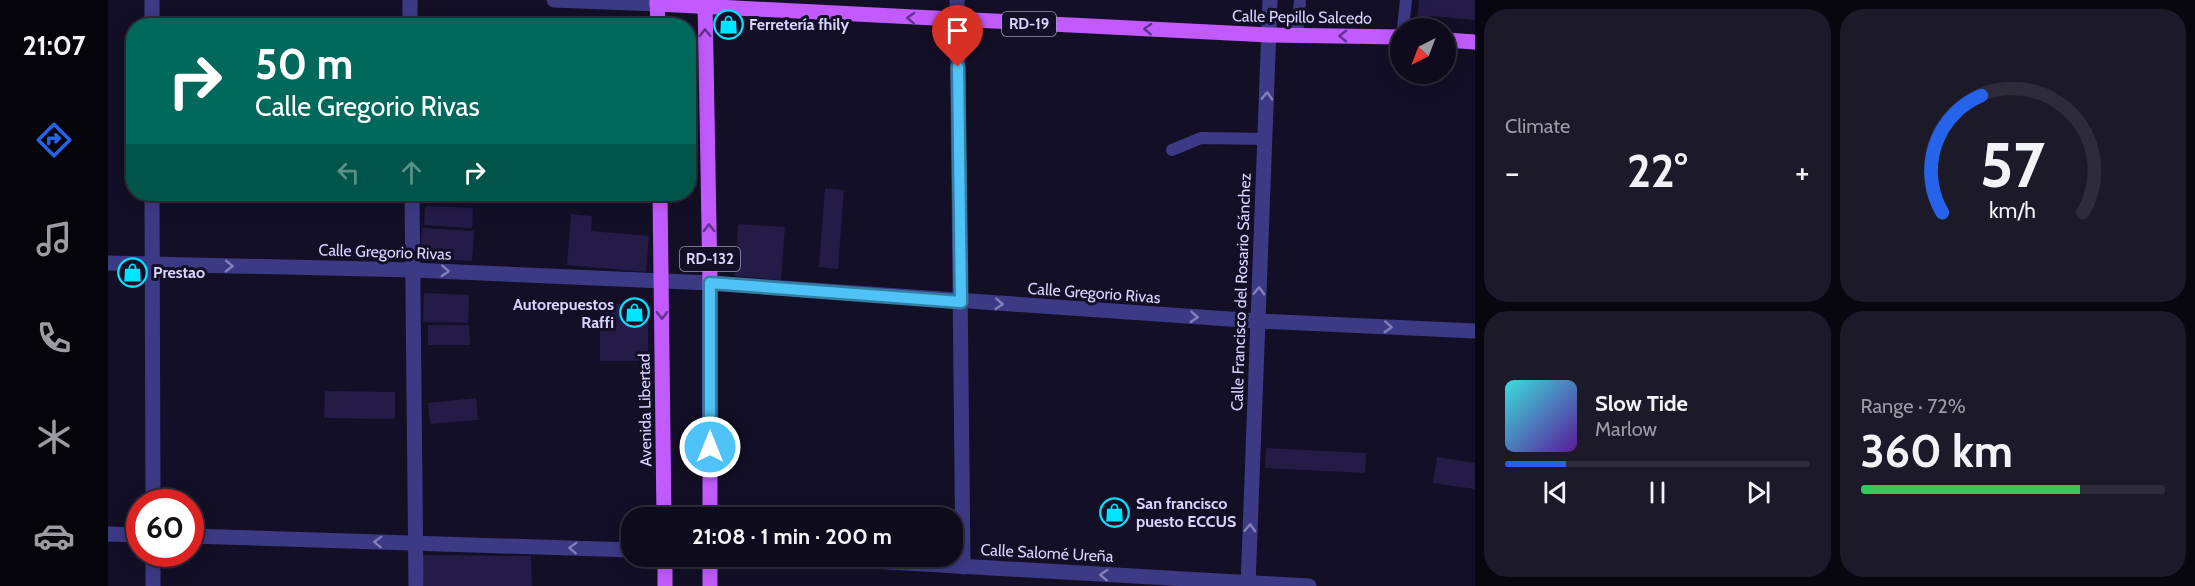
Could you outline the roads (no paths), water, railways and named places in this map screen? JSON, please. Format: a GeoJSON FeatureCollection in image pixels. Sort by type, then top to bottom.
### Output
{"type":"FeatureCollection","features":[{"type":"Feature","properties":{"kind":"main road","name":"Calle Pepillo Salcedo"},"geometry":{"type":"LineString","coordinates":[[657,2],[705,3],[957,20],[1269,35],[1390,37]]}},
{"type":"Feature","properties":{"kind":"main road"},"geometry":{"type":"LineString","coordinates":[[657,2],[657,18]]}},
{"type":"Feature","properties":{"kind":"main road","name":"RD-132"},"geometry":{"type":"LineString","coordinates":[[705,3],[710,283],[710,507]]}},
{"type":"Feature","properties":{"kind":"main road"},"geometry":{"type":"LineString","coordinates":[[1456,41],[1475,42]]}},
{"type":"Feature","properties":{"kind":"main road","name":"Avenida Libertad"},"geometry":{"type":"LineString","coordinates":[[660,201],[664,507]]}},
{"type":"Feature","properties":{"kind":"main road"},"geometry":{"type":"LineString","coordinates":[[665,567],[665,586]]}},
{"type":"Feature","properties":{"kind":"main road"},"geometry":{"type":"LineString","coordinates":[[710,567],[710,586]]}},
{"type":"Feature","properties":{"kind":"street"},"geometry":{"type":"LineString","coordinates":[[152,18],[153,0]]}},
{"type":"Feature","properties":{"kind":"street"},"geometry":{"type":"LineString","coordinates":[[410,0],[410,18]]}},
{"type":"Feature","properties":{"kind":"street","name":"Calle Pepillo Salcedo"},"geometry":{"type":"LineString","coordinates":[[554,0],[657,2]]}},
{"type":"Feature","properties":{"kind":"street"},"geometry":{"type":"LineString","coordinates":[[957,0],[963,507]]}},
{"type":"Feature","properties":{"kind":"street","name":"Calle Francisco del Rosario Sánchez"},"geometry":{"type":"LineString","coordinates":[[1248,585],[1270,0]]}},
{"type":"Feature","properties":{"kind":"street"},"geometry":{"type":"LineString","coordinates":[[152,201],[153,489]]}},
{"type":"Feature","properties":{"kind":"street"},"geometry":{"type":"LineString","coordinates":[[412,201],[416,586]]}},
{"type":"Feature","properties":{"kind":"street","name":"Calle Gregorio Rivas"},"geometry":{"type":"LineString","coordinates":[[108,263],[412,270],[710,283],[1258,321],[1475,331]]}},
{"type":"Feature","properties":{"kind":"street"},"geometry":{"type":"LineString","coordinates":[[108,534],[126,535]]}},
{"type":"Feature","properties":{"kind":"street"},"geometry":{"type":"LineString","coordinates":[[204,536],[621,550]]}},
{"type":"Feature","properties":{"kind":"street"},"geometry":{"type":"LineString","coordinates":[[153,567],[153,586]]}},
{"type":"Feature","properties":{"kind":"street","name":"Calle Salomé Ureña"},"geometry":{"type":"LineString","coordinates":[[963,567],[1248,585],[1309,586]]}},
{"type":"Feature","properties":{"kind":"lane"},"geometry":{"type":"LineString","coordinates":[[1297,36],[1300,0]]}},
{"type":"Feature","properties":{"kind":"lane"},"geometry":{"type":"LineString","coordinates":[[1404,18],[1406,0]]}},
{"type":"Feature","properties":{"kind":"lane"},"geometry":{"type":"LineString","coordinates":[[1172,150],[1207,137],[1266,139]]}},
{"type":"Feature","properties":{"kind":"place","name":"Ferretería fhily"},"geometry":{"type":"Point","coordinates":[728,24]}},
{"type":"Feature","properties":{"kind":"place","name":"Prestao"},"geometry":{"type":"Point","coordinates":[132,272]}},
{"type":"Feature","properties":{"kind":"place","name":"Autorepuestos Raffi"},"geometry":{"type":"Point","coordinates":[635,313]}},
{"type":"Feature","properties":{"kind":"place","name":"San francisco puesto ECCUS"},"geometry":{"type":"Point","coordinates":[1115,512]}}]}
